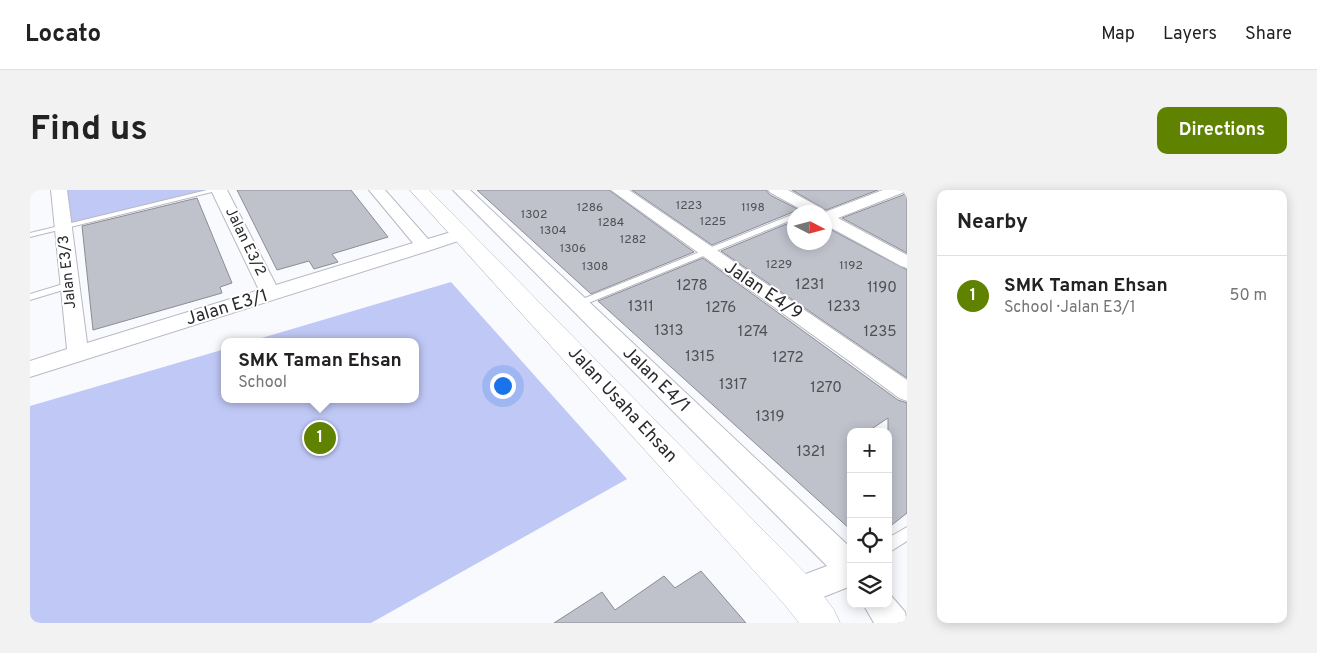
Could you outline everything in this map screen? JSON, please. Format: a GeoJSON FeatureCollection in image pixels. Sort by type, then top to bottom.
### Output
{"type":"FeatureCollection","features":[{"type":"Feature","properties":{"kind":"street","name":"Jalan E3/3"},"geometry":{"type":"LineString","coordinates":[[59,190],[78,354]]}},
{"type":"Feature","properties":{"kind":"street","name":"Jalan E3/2"},"geometry":{"type":"LineString","coordinates":[[218,190],[271,294]]}},
{"type":"Feature","properties":{"kind":"street"},"geometry":{"type":"LineString","coordinates":[[377,190],[424,246]]}},
{"type":"Feature","properties":{"kind":"street","name":"Jalan Usaha Ehsan"},"geometry":{"type":"LineString","coordinates":[[419,190],[798,592],[822,623]]}},
{"type":"Feature","properties":{"kind":"street","name":"Jalan E4/1"},"geometry":{"type":"LineString","coordinates":[[461,190],[847,566]]}},
{"type":"Feature","properties":{"kind":"street","name":"Jalan E4/9"},"geometry":{"type":"LineString","coordinates":[[618,190],[860,357],[907,392]]}},
{"type":"Feature","properties":{"kind":"street"},"geometry":{"type":"LineString","coordinates":[[776,190],[801,205]]}},
{"type":"Feature","properties":{"kind":"street"},"geometry":{"type":"LineString","coordinates":[[832,209],[897,190]]}},
{"type":"Feature","properties":{"kind":"street"},"geometry":{"type":"LineString","coordinates":[[832,222],[907,262]]}},
{"type":"Feature","properties":{"kind":"street","name":"Jalan E3/1"},"geometry":{"type":"LineString","coordinates":[[30,369],[461,234]]}},
{"type":"Feature","properties":{"kind":"street","name":"Jalan E4/1"},"geometry":{"type":"LineString","coordinates":[[798,592],[847,572]]}},
{"type":"Feature","properties":{"kind":"street"},"geometry":{"type":"LineString","coordinates":[[882,608],[894,623]]}},
{"type":"Feature","properties":{"kind":"lane"},"geometry":{"type":"LineString","coordinates":[[30,235],[218,190]]}},
{"type":"Feature","properties":{"kind":"lane"},"geometry":{"type":"LineString","coordinates":[[578,304],[787,219]]}},
{"type":"Feature","properties":{"kind":"lane"},"geometry":{"type":"LineString","coordinates":[[30,297],[70,285]]}},
{"type":"Feature","properties":{"kind":"lane"},"geometry":{"type":"LineString","coordinates":[[892,543],[907,534]]}},
{"type":"Feature","properties":{"kind":"shaded area"},"geometry":{"type":"Polygon","coordinates":[[[59,190],[216,190],[63,227],[59,190]]]}},
{"type":"Feature","properties":{"kind":"shaded area"},"geometry":{"type":"Polygon","coordinates":[[[451,282],[627,479],[371,623],[30,623],[30,406],[221,350],[221,403],[419,403],[419,338],[262,338],[451,282]]]}},
{"type":"Feature","properties":{"kind":"building"},"geometry":{"type":"Polygon","coordinates":[[[237,190],[351,190],[388,237],[332,254],[338,262],[314,269],[309,261],[277,270],[237,190]]]}},
{"type":"Feature","properties":{"kind":"building"},"geometry":{"type":"Polygon","coordinates":[[[477,190],[609,190],[694,252],[591,294],[477,190]]]}},
{"type":"Feature","properties":{"kind":"building"},"geometry":{"type":"Polygon","coordinates":[[[632,190],[766,190],[770,195],[789,205],[787,205],[787,214],[712,245],[632,190]]]}},
{"type":"Feature","properties":{"kind":"building"},"geometry":{"type":"Polygon","coordinates":[[[792,190],[878,190],[832,208],[832,205],[818,205],[792,190]]]}},
{"type":"Feature","properties":{"kind":"building"},"geometry":{"type":"Polygon","coordinates":[[[907,190],[907,253],[842,218],[903,195],[907,190]]]}},
{"type":"Feature","properties":{"kind":"building"},"geometry":{"type":"Polygon","coordinates":[[[197,198],[232,283],[220,287],[222,293],[93,330],[82,226],[197,198]]]}},
{"type":"Feature","properties":{"kind":"building"},"geometry":{"type":"Polygon","coordinates":[[[787,224],[787,250],[832,250],[832,230],[907,270],[907,378],[721,251],[787,224]]]}},
{"type":"Feature","properties":{"kind":"building"},"geometry":{"type":"Polygon","coordinates":[[[703,258],[898,400],[907,403],[907,513],[892,525],[892,428],[888,428],[888,418],[873,428],[847,428],[847,526],[598,301],[703,258]]]}},
{"type":"Feature","properties":{"kind":"building"},"geometry":{"type":"Polygon","coordinates":[[[701,571],[746,623],[554,623],[602,592],[615,610],[664,576],[675,588],[701,571]]]}},
{"type":"Feature","properties":{"kind":"place","name":"SMK Taman Ehsan"},"geometry":{"type":"Point","coordinates":[320,438]}}]}
